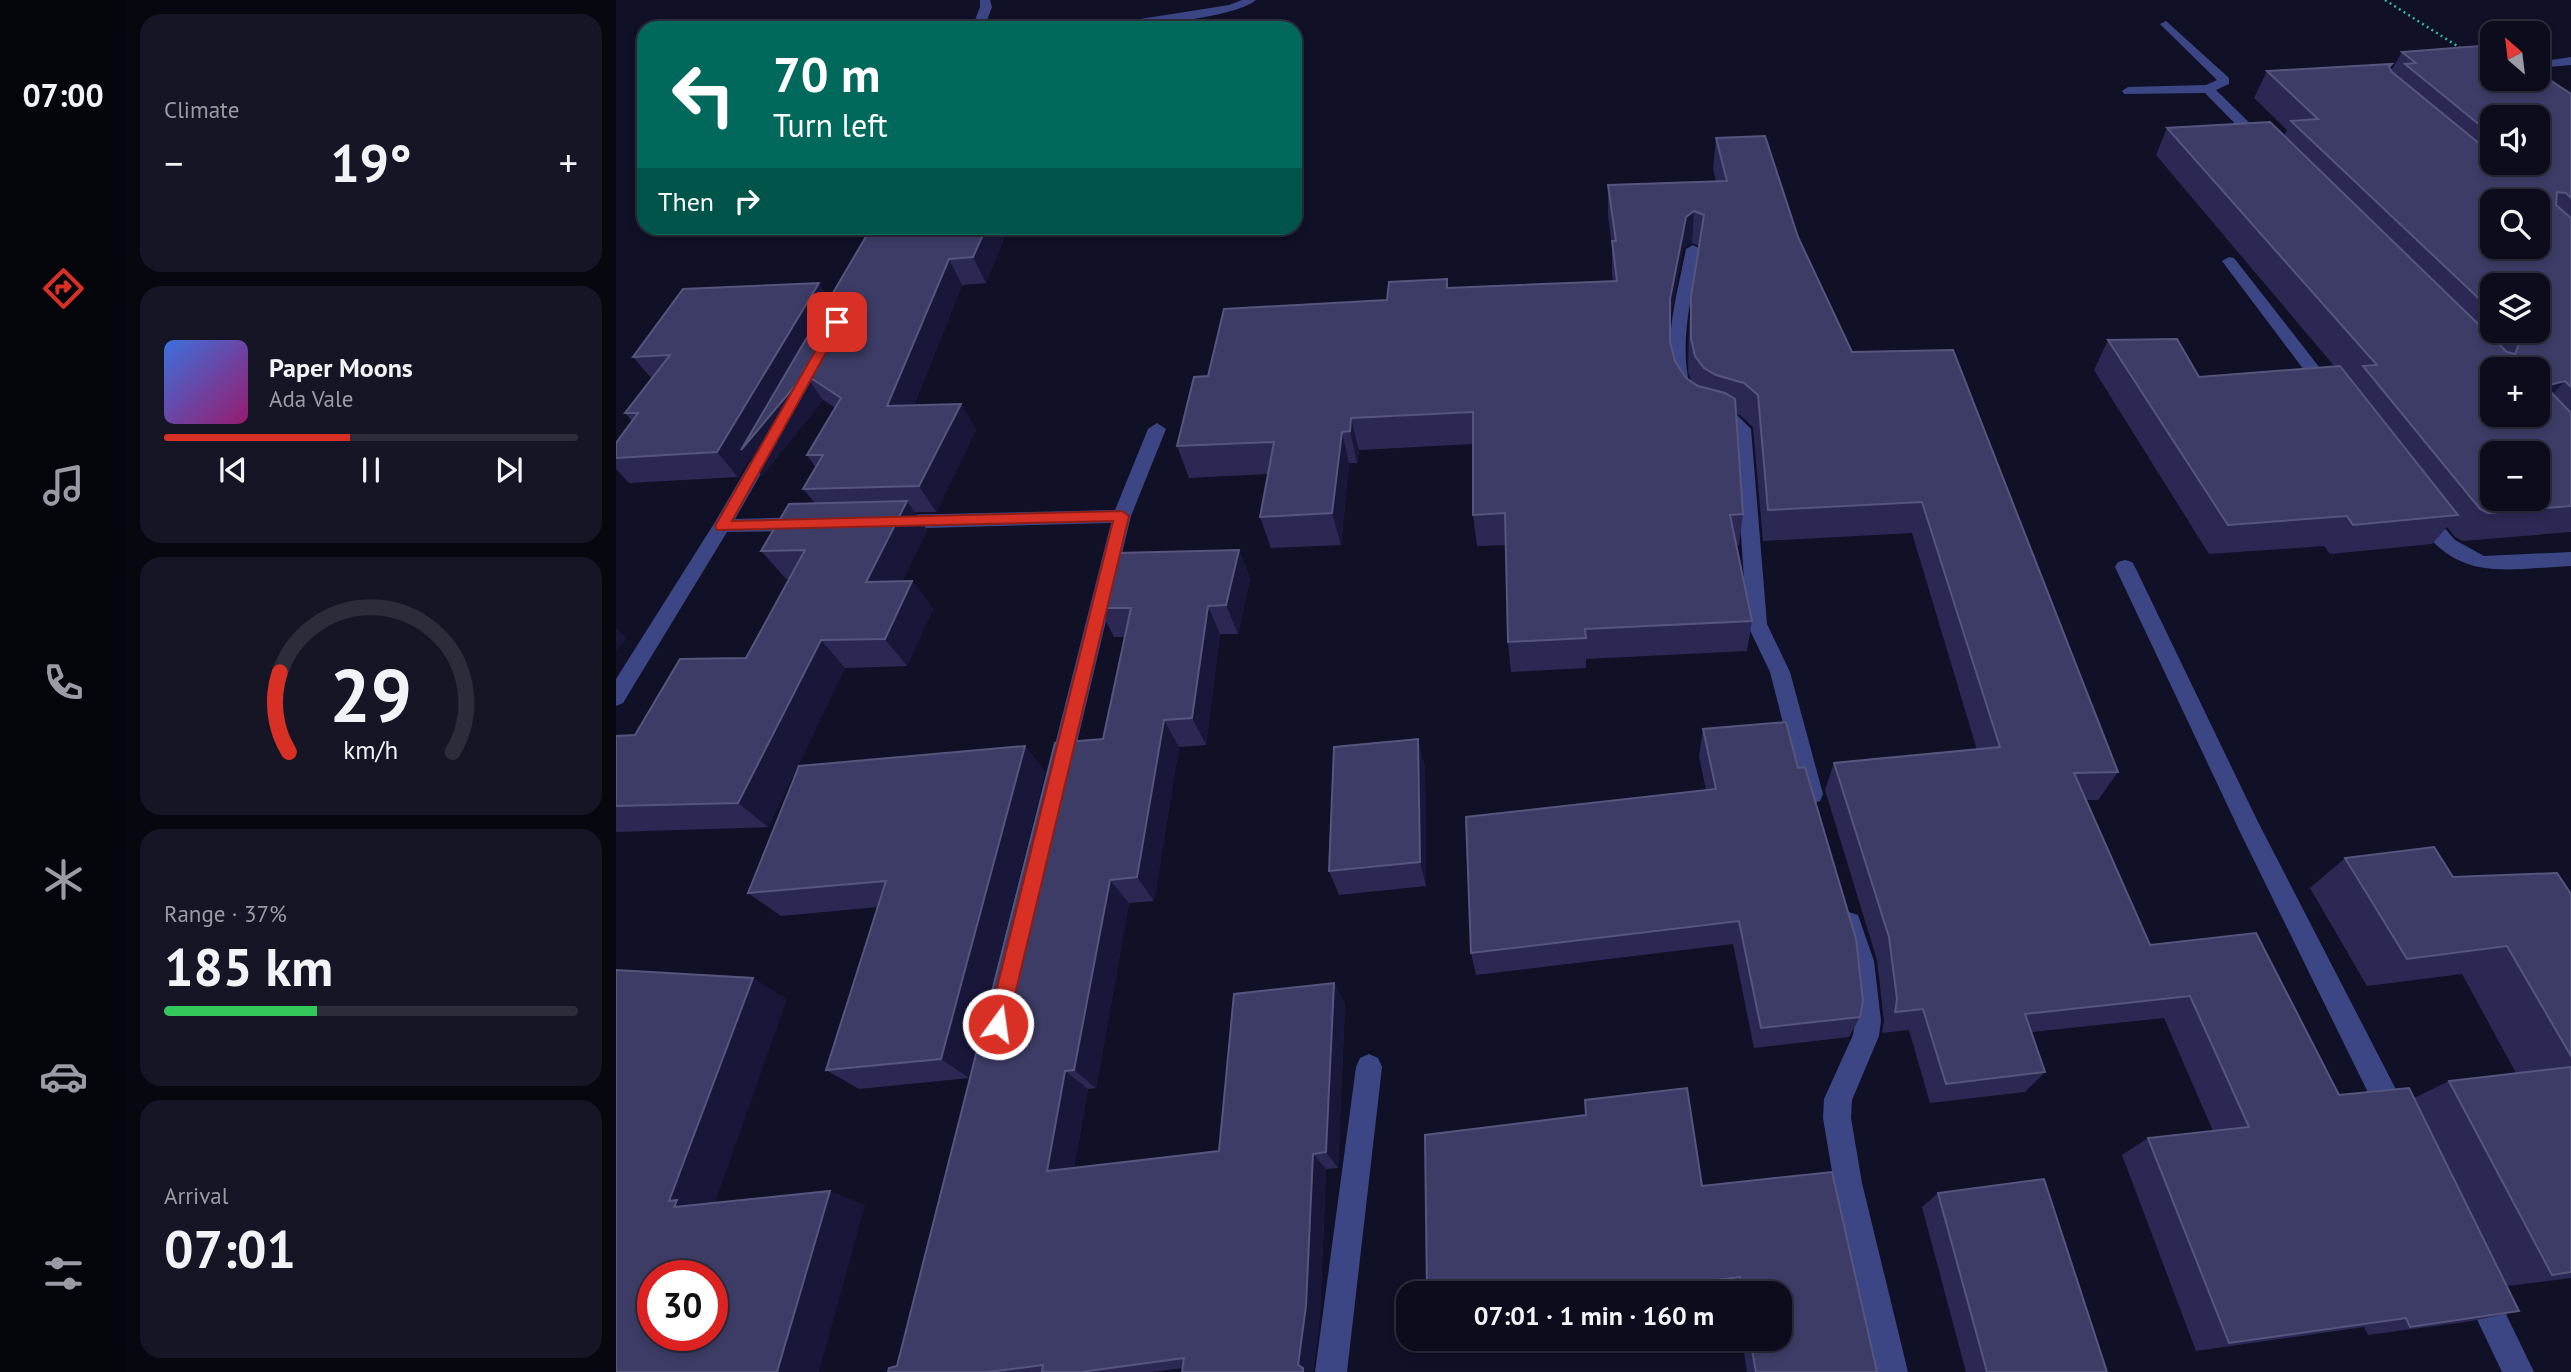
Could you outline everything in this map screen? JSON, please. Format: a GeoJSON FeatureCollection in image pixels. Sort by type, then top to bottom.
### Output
{"type":"FeatureCollection","features":[{"type":"Feature","properties":{"kind":"street"},"geometry":{"type":"LineString","coordinates":[[981,21],[986,7],[985,0]]}},
{"type":"Feature","properties":{"kind":"street"},"geometry":{"type":"LineString","coordinates":[[1148,21],[1232,8],[1251,0]]}},
{"type":"Feature","properties":{"kind":"street"},"geometry":{"type":"LineString","coordinates":[[2128,91],[2208,89],[2225,81],[2166,24]]}},
{"type":"Feature","properties":{"kind":"street"},"geometry":{"type":"LineString","coordinates":[[2550,64],[2571,61]]}},
{"type":"Feature","properties":{"kind":"street"},"geometry":{"type":"LineString","coordinates":[[2208,89],[2276,158]]}},
{"type":"Feature","properties":{"kind":"street"},"geometry":{"type":"LineString","coordinates":[[1693,249],[1677,348],[1680,383],[1686,398],[1696,408],[1727,415],[1742,429],[1758,624],[1780,672],[1818,816]]}},
{"type":"Feature","properties":{"kind":"street"},"geometry":{"type":"LineString","coordinates":[[2229,261],[2342,408]]}},
{"type":"Feature","properties":{"kind":"street"},"geometry":{"type":"LineString","coordinates":[[1055,787],[1122,516],[1157,429]]}},
{"type":"Feature","properties":{"kind":"street"},"geometry":{"type":"LineString","coordinates":[[616,697],[722,526],[774,435]]}},
{"type":"Feature","properties":{"kind":"street"},"geometry":{"type":"LineString","coordinates":[[2412,502],[2446,544],[2473,560],[2484,563],[2571,559]]}},
{"type":"Feature","properties":{"kind":"street"},"geometry":{"type":"LineString","coordinates":[[874,522],[1122,516]]}},
{"type":"Feature","properties":{"kind":"street"},"geometry":{"type":"LineString","coordinates":[[722,526],[818,524]]}},
{"type":"Feature","properties":{"kind":"street"},"geometry":{"type":"LineString","coordinates":[[2125,567],[2249,827],[2406,1140]]}},
{"type":"Feature","properties":{"kind":"street"},"geometry":{"type":"LineString","coordinates":[[1842,895],[1861,961],[1868,1021],[1866,1036],[1838,1099],[1837,1118],[1848,1183],[1892,1372]]}},
{"type":"Feature","properties":{"kind":"street"},"geometry":{"type":"LineString","coordinates":[[1331,1372],[1369,1068]]}},
{"type":"Feature","properties":{"kind":"street"},"geometry":{"type":"LineString","coordinates":[[2471,1274],[2518,1372]]}},
{"type":"Feature","properties":{"kind":"path"},"geometry":{"type":"LineString","coordinates":[[2385,0],[2470,54]]}},
{"type":"Feature","properties":{"kind":"building"},"geometry":{"type":"Polygon","coordinates":[[[2480,46],[2480,91],[2550,91],[2550,80],[2571,94],[2571,198],[2566,193],[2557,192],[2556,205],[2571,218],[2571,387],[2565,381],[2550,385],[2550,357],[2480,357],[2480,427],[2550,427],[2550,391],[2571,413],[2571,506],[2550,508],[2550,441],[2480,441],[2480,509],[2363,366],[2377,365],[2167,128],[2270,122],[2480,326],[2480,343],[2498,343],[2507,352],[2515,354],[2519,343],[2550,343],[2550,273],[2480,273],[2480,300],[2291,121],[2318,119],[2267,71],[2392,64],[2389,67],[2392,72],[2480,144],[2480,175],[2550,175],[2550,105],[2480,105],[2480,125],[2405,64],[2416,63],[2402,52],[2480,46]]]}},
{"type":"Feature","properties":{"kind":"building"},"geometry":{"type":"Polygon","coordinates":[[[1765,136],[1798,237],[1852,352],[1953,350],[2118,772],[2074,773],[2150,945],[2256,933],[2339,1095],[2409,1088],[2519,1311],[2410,1327],[2406,1318],[2229,1343],[2148,1138],[2249,1127],[2190,996],[2025,1014],[2045,1072],[1946,1084],[1923,1009],[1895,1012],[1897,999],[1889,937],[1834,763],[2000,747],[1922,502],[1768,510],[1758,395],[1744,383],[1716,375],[1704,368],[1695,356],[1691,339],[1691,297],[1704,215],[1694,211],[1686,217],[1670,299],[1670,342],[1675,361],[1686,378],[1698,386],[1725,393],[1735,399],[1743,514],[1730,515],[1752,621],[1585,629],[1586,638],[1508,642],[1505,513],[1473,515],[1473,412],[1351,418],[1350,431],[1342,432],[1332,513],[1260,517],[1274,442],[1177,446],[1194,377],[1208,376],[1224,309],[1387,300],[1389,282],[1447,279],[1447,288],[1617,281],[1612,241],[1616,241],[1608,185],[1727,181],[1716,138],[1765,136]]]}},
{"type":"Feature","properties":{"kind":"building"},"geometry":{"type":"Polygon","coordinates":[[[867,235],[983,235],[973,257],[949,259],[887,406],[961,404],[919,486],[803,489],[823,455],[807,455],[841,398],[805,374],[741,450],[867,235]]]}},
{"type":"Feature","properties":{"kind":"building"},"geometry":{"type":"Polygon","coordinates":[[[819,283],[717,452],[616,458],[616,443],[638,413],[625,413],[670,355],[633,357],[683,289],[819,283]]]}},
{"type":"Feature","properties":{"kind":"building"},"geometry":{"type":"Polygon","coordinates":[[[2177,339],[2199,377],[2340,366],[2458,515],[2353,525],[2347,516],[2228,525],[2108,340],[2177,339]]]}},
{"type":"Feature","properties":{"kind":"building"},"geometry":{"type":"Polygon","coordinates":[[[907,501],[866,582],[912,581],[885,639],[821,640],[738,803],[616,806],[616,736],[635,735],[680,659],[746,658],[805,550],[761,551],[789,504],[907,501]]]}},
{"type":"Feature","properties":{"kind":"building"},"geometry":{"type":"Polygon","coordinates":[[[1239,550],[1226,605],[1208,606],[1192,718],[1164,720],[1137,877],[1110,880],[1074,1070],[1065,1071],[1047,1171],[1219,1151],[1234,994],[1334,983],[1326,1152],[1313,1154],[1306,1306],[1298,1365],[1303,1368],[1303,1372],[1182,1372],[1184,1358],[1081,1372],[1042,1372],[1043,1365],[988,1372],[888,1372],[889,1368],[897,1366],[1055,743],[1103,739],[1131,608],[1099,608],[1117,553],[1239,550]]]}},
{"type":"Feature","properties":{"kind":"building"},"geometry":{"type":"Polygon","coordinates":[[[1786,722],[1798,768],[1805,767],[1856,939],[1863,1001],[1860,1017],[1761,1028],[1739,921],[1471,953],[1466,817],[1716,789],[1703,729],[1786,722]]]}},
{"type":"Feature","properties":{"kind":"building"},"geometry":{"type":"Polygon","coordinates":[[[1418,739],[1420,862],[1329,871],[1334,747],[1418,739]]]}},
{"type":"Feature","properties":{"kind":"building"},"geometry":{"type":"Polygon","coordinates":[[[1025,746],[941,1059],[826,1070],[886,881],[748,893],[799,766],[1025,746]]]}},
{"type":"Feature","properties":{"kind":"building"},"geometry":{"type":"Polygon","coordinates":[[[2434,847],[2453,877],[2557,873],[2571,894],[2571,1056],[2507,946],[2407,959],[2345,858],[2434,847]]]}},
{"type":"Feature","properties":{"kind":"building"},"geometry":{"type":"Polygon","coordinates":[[[616,970],[753,978],[669,1201],[677,1200],[674,1207],[830,1191],[777,1372],[616,1372],[616,970]]]}},
{"type":"Feature","properties":{"kind":"building"},"geometry":{"type":"Polygon","coordinates":[[[2571,1067],[2571,1272],[2552,1275],[2449,1081],[2571,1067]]]}},
{"type":"Feature","properties":{"kind":"building"},"geometry":{"type":"Polygon","coordinates":[[[1687,1088],[1702,1186],[1832,1172],[1877,1372],[1756,1372],[1752,1351],[1792,1351],[1792,1281],[1741,1281],[1740,1277],[1708,1281],[1427,1281],[1425,1135],[1586,1115],[1585,1100],[1687,1088]]]}},
{"type":"Feature","properties":{"kind":"building"},"geometry":{"type":"Polygon","coordinates":[[[2044,1179],[2107,1372],[1987,1372],[1938,1193],[2044,1179]]]}},
{"type":"Feature","properties":{"kind":"route"},"geometry":{"type":"LineString","coordinates":[[837,322],[722,526],[1122,516],[998,1024]]}}]}
